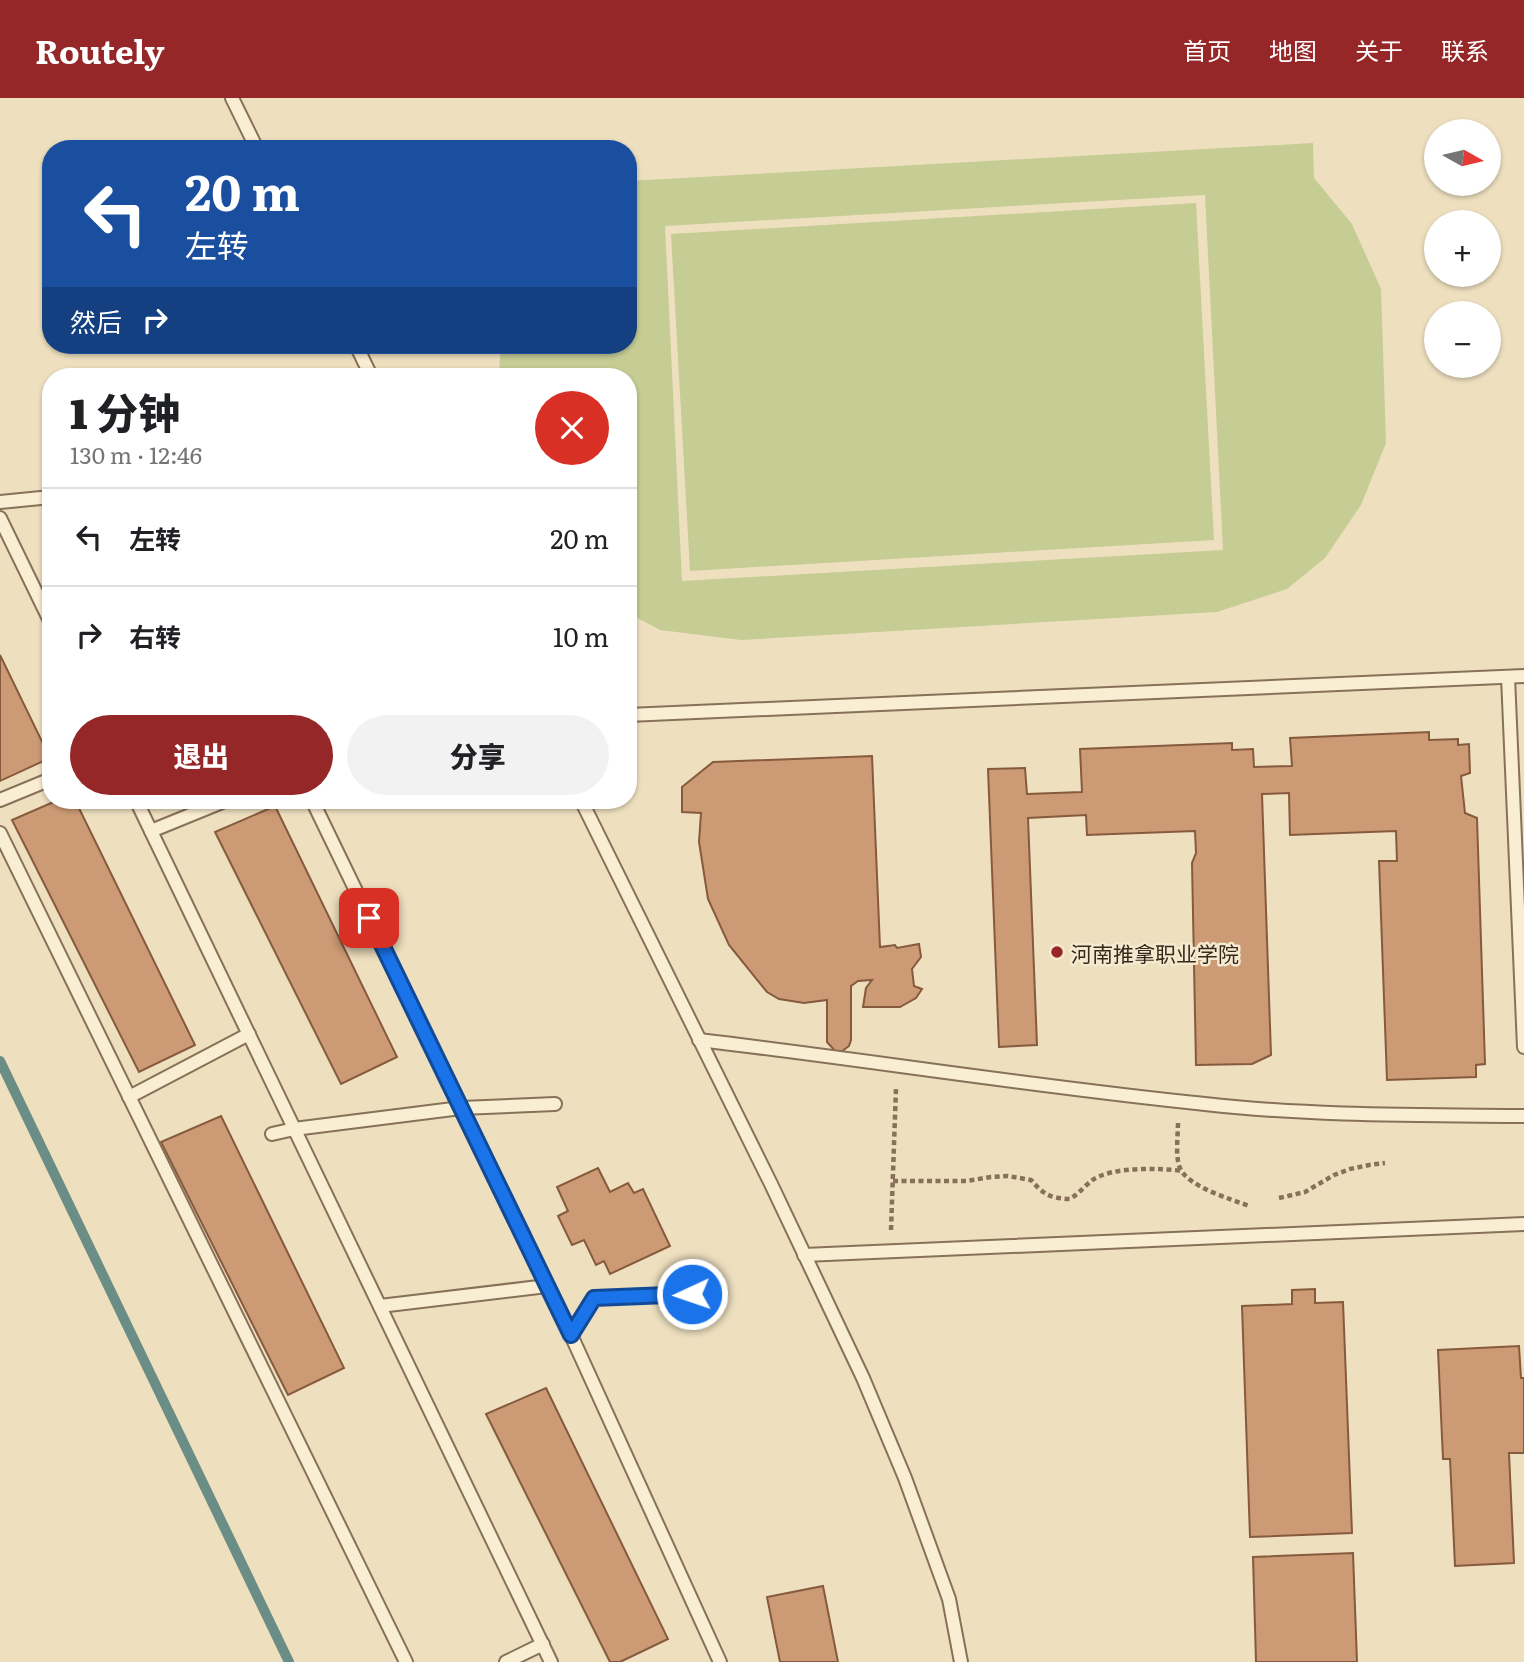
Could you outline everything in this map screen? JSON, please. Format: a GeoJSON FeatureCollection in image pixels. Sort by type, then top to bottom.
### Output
{"type":"FeatureCollection","features":[{"type":"Feature","properties":{"kind":"lane"},"geometry":{"type":"LineString","coordinates":[[232,98],[253,140]]}},
{"type":"Feature","properties":{"kind":"lane"},"geometry":{"type":"LineString","coordinates":[[0,502],[42,498]]}},
{"type":"Feature","properties":{"kind":"lane"},"geometry":{"type":"LineString","coordinates":[[0,518],[42,604]]}},
{"type":"Feature","properties":{"kind":"lane"},"geometry":{"type":"LineString","coordinates":[[637,715],[1524,676]]}},
{"type":"Feature","properties":{"kind":"lane"},"geometry":{"type":"LineString","coordinates":[[1508,677],[1524,1047]]}},
{"type":"Feature","properties":{"kind":"lane"},"geometry":{"type":"LineString","coordinates":[[0,800],[42,783]]}},
{"type":"Feature","properties":{"kind":"lane"},"geometry":{"type":"LineString","coordinates":[[140,809],[551,1662]]}},
{"type":"Feature","properties":{"kind":"lane"},"geometry":{"type":"LineString","coordinates":[[150,831],[205,809]]}},
{"type":"Feature","properties":{"kind":"lane"},"geometry":{"type":"LineString","coordinates":[[316,809],[571,1335],[720,1662]]}},
{"type":"Feature","properties":{"kind":"lane"},"geometry":{"type":"LineString","coordinates":[[585,809],[863,1378],[905,1478],[948,1599],[961,1662]]}},
{"type":"Feature","properties":{"kind":"lane"},"geometry":{"type":"LineString","coordinates":[[0,833],[406,1662]]}},
{"type":"Feature","properties":{"kind":"lane"},"geometry":{"type":"LineString","coordinates":[[130,1097],[249,1034]]}},
{"type":"Feature","properties":{"kind":"lane"},"geometry":{"type":"LineString","coordinates":[[699,1040],[1207,1105],[1315,1112],[1524,1116]]}},
{"type":"Feature","properties":{"kind":"lane"},"geometry":{"type":"LineString","coordinates":[[272,1134],[461,1108],[555,1104]]}},
{"type":"Feature","properties":{"kind":"lane"},"geometry":{"type":"LineString","coordinates":[[804,1255],[1524,1224]]}},
{"type":"Feature","properties":{"kind":"lane"},"geometry":{"type":"LineString","coordinates":[[380,1306],[547,1286]]}},
{"type":"Feature","properties":{"kind":"lane"},"geometry":{"type":"LineString","coordinates":[[571,1335],[594,1298],[692,1294]]}},
{"type":"Feature","properties":{"kind":"lane"},"geometry":{"type":"LineString","coordinates":[[506,1662],[542,1644]]}},
{"type":"Feature","properties":{"kind":"path"},"geometry":{"type":"LineString","coordinates":[[890,1251],[897,1066]]}},
{"type":"Feature","properties":{"kind":"path"},"geometry":{"type":"LineString","coordinates":[[1179,1101],[1180,1168],[1190,1181],[1249,1206]]}},
{"type":"Feature","properties":{"kind":"path"},"geometry":{"type":"LineString","coordinates":[[1279,1198],[1305,1192],[1350,1169],[1385,1163]]}},
{"type":"Feature","properties":{"kind":"path"},"geometry":{"type":"LineString","coordinates":[[893,1181],[966,1181],[1008,1176],[1031,1180],[1049,1197],[1070,1199],[1102,1175],[1133,1170],[1183,1171]]}},
{"type":"Feature","properties":{"kind":"green space"},"geometry":{"type":"Polygon","coordinates":[[[1313,143],[1314,178],[1352,224],[1381,289],[1386,443],[1361,505],[1325,558],[1287,589],[1217,612],[741,640],[660,630],[637,618],[637,368],[499,368],[500,356],[637,354],[637,181],[1313,143]],[[1205,195],[665,226],[682,581],[1223,550],[1205,195]]]}},
{"type":"Feature","properties":{"kind":"green space"},"geometry":{"type":"Polygon","coordinates":[[[1196,203],[1214,540],[690,571],[671,234],[1196,203]]]}},
{"type":"Feature","properties":{"kind":"building"},"geometry":{"type":"Polygon","coordinates":[[[0,655],[42,742],[42,762],[0,781],[0,655]]]}},
{"type":"Feature","properties":{"kind":"building"},"geometry":{"type":"Polygon","coordinates":[[[1429,732],[1429,740],[1458,739],[1458,745],[1469,744],[1470,773],[1461,776],[1465,813],[1477,818],[1485,1064],[1476,1065],[1476,1077],[1387,1080],[1379,861],[1397,861],[1396,831],[1290,835],[1289,793],[1262,794],[1271,1055],[1252,1064],[1196,1065],[1192,863],[1196,853],[1195,831],[1087,835],[1086,815],[1028,818],[1037,1045],[999,1047],[988,769],[1025,768],[1027,794],[1082,792],[1080,749],[1232,743],[1232,750],[1253,749],[1254,767],[1292,766],[1290,738],[1429,732]]]}},
{"type":"Feature","properties":{"kind":"building"},"geometry":{"type":"Polygon","coordinates":[[[872,756],[880,947],[895,945],[897,948],[919,944],[921,957],[912,969],[914,986],[922,989],[916,998],[900,1007],[863,1007],[866,988],[872,980],[858,981],[851,986],[851,1040],[849,1046],[836,1052],[827,1042],[827,1000],[804,1003],[779,999],[767,992],[729,945],[708,899],[699,842],[701,813],[682,812],[682,787],[713,762],[872,756]]]}},
{"type":"Feature","properties":{"kind":"building"},"geometry":{"type":"Polygon","coordinates":[[[42,807],[79,809],[195,1045],[139,1072],[12,820],[42,807]]]}},
{"type":"Feature","properties":{"kind":"building"},"geometry":{"type":"Polygon","coordinates":[[[268,809],[276,809],[397,1057],[341,1084],[215,832],[268,809]]]}},
{"type":"Feature","properties":{"kind":"building"},"geometry":{"type":"Polygon","coordinates":[[[221,1116],[344,1368],[288,1395],[161,1142],[221,1116]]]}},
{"type":"Feature","properties":{"kind":"building"},"geometry":{"type":"Polygon","coordinates":[[[598,1168],[610,1192],[628,1183],[634,1193],[643,1189],[670,1246],[610,1274],[604,1261],[596,1265],[584,1240],[572,1245],[558,1216],[568,1211],[557,1187],[598,1168]]]}},
{"type":"Feature","properties":{"kind":"building"},"geometry":{"type":"Polygon","coordinates":[[[1315,1289],[1315,1303],[1343,1302],[1352,1533],[1250,1537],[1242,1306],[1292,1304],[1292,1290],[1315,1289]]]}},
{"type":"Feature","properties":{"kind":"building"},"geometry":{"type":"Polygon","coordinates":[[[1519,1346],[1521,1378],[1524,1378],[1524,1453],[1509,1453],[1514,1563],[1455,1566],[1450,1459],[1443,1459],[1438,1350],[1519,1346]]]}},
{"type":"Feature","properties":{"kind":"building"},"geometry":{"type":"Polygon","coordinates":[[[546,1388],[668,1639],[620,1662],[610,1662],[486,1414],[546,1388]]]}},
{"type":"Feature","properties":{"kind":"building"},"geometry":{"type":"Polygon","coordinates":[[[1353,1553],[1357,1662],[1256,1662],[1253,1557],[1353,1553]]]}},
{"type":"Feature","properties":{"kind":"building"},"geometry":{"type":"Polygon","coordinates":[[[823,1586],[838,1662],[780,1662],[767,1597],[823,1586]]]}},
{"type":"Feature","properties":{"kind":"waterway"},"geometry":{"type":"LineString","coordinates":[[0,1061],[289,1662]]}},
{"type":"Feature","properties":{"kind":"place","name":"河南推拿职业学院"},"geometry":{"type":"Point","coordinates":[1057,952]}},
{"type":"Feature","properties":{"kind":"route"},"geometry":{"type":"LineString","coordinates":[[369,918],[571,1335],[594,1298],[692,1294]]}}]}
